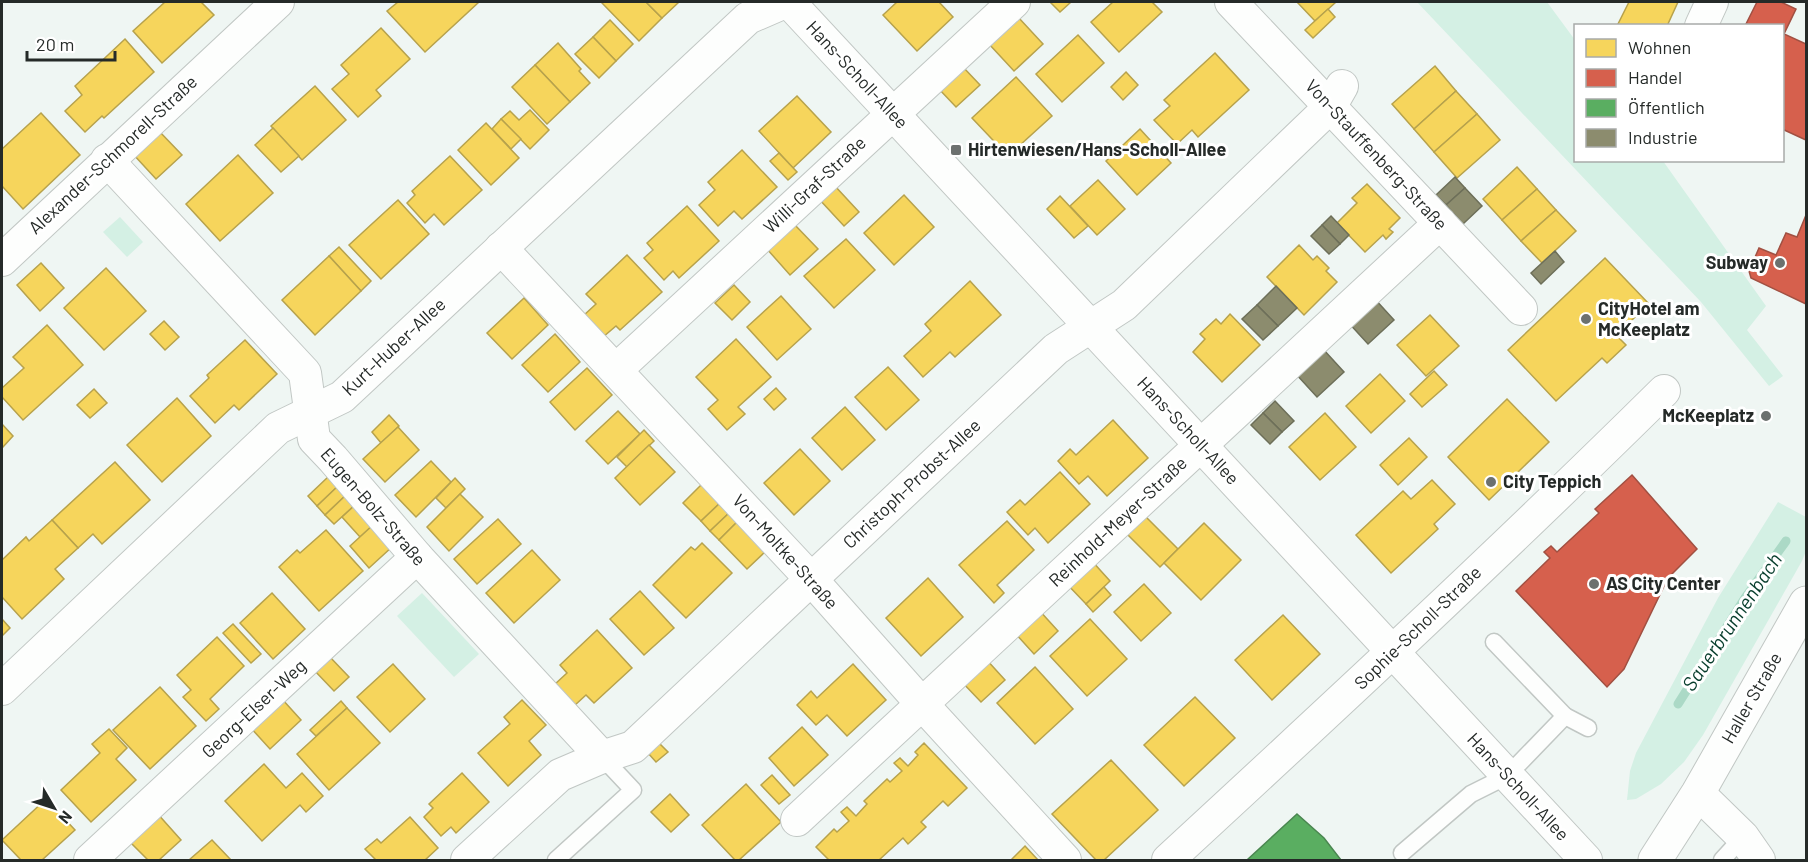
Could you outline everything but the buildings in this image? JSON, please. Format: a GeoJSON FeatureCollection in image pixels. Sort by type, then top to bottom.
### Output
{"type":"FeatureCollection","features":[{"type":"Feature","properties":{"kind":"main road","name":"Haller Straße"},"geometry":{"type":"LineString","coordinates":[[1655,861],[1698,793],[1806,603]]}},
{"type":"Feature","properties":{"kind":"street","name":"Alexander-Schmorell-Straße"},"geometry":{"type":"LineString","coordinates":[[2,260],[278,2]]}},
{"type":"Feature","properties":{"kind":"street","name":"Hans-Scholl-Allee"},"geometry":{"type":"LineString","coordinates":[[787,2],[1586,861]]}},
{"type":"Feature","properties":{"kind":"street","name":"Kurt-Huber-Allee"},"geometry":{"type":"LineString","coordinates":[[2,689],[278,428],[342,397],[748,18],[787,2]]}},
{"type":"Feature","properties":{"kind":"street","name":"Willi-Graf-Straße"},"geometry":{"type":"LineString","coordinates":[[616,370],[1014,2]]}},
{"type":"Feature","properties":{"kind":"street","name":"Von-Stauffenberg-Straße"},"geometry":{"type":"LineString","coordinates":[[1231,2],[1336,96],[1440,223],[1521,309]]}},
{"type":"Feature","properties":{"kind":"street"},"geometry":{"type":"LineString","coordinates":[[1702,24],[1712,2]]}},
{"type":"Feature","properties":{"kind":"street","name":"Christoph-Probst-Allee"},"geometry":{"type":"LineString","coordinates":[[467,861],[560,775],[633,747],[1056,349],[1124,305],[1336,96]]}},
{"type":"Feature","properties":{"kind":"street","name":"Eugen-Bolz-Straße"},"geometry":{"type":"LineString","coordinates":[[107,160],[305,373],[314,439],[417,557],[602,757]]}},
{"type":"Feature","properties":{"kind":"street","name":"Reinhold-Meyer-Straße"},"geometry":{"type":"LineString","coordinates":[[797,820],[1440,223]]}},
{"type":"Feature","properties":{"kind":"street","name":"Von-Moltke-Straße"},"geometry":{"type":"LineString","coordinates":[[501,248],[811,579],[1065,861]]}},
{"type":"Feature","properties":{"kind":"street","name":"Sophie-Scholl-Straße"},"geometry":{"type":"LineString","coordinates":[[1168,861],[1392,652],[1664,391]]}},
{"type":"Feature","properties":{"kind":"street","name":"Georg-Elser-Weg"},"geometry":{"type":"LineString","coordinates":[[90,861],[417,557]]}},
{"type":"Feature","properties":{"kind":"street"},"geometry":{"type":"LineString","coordinates":[[1698,793],[1751,849]]}},
{"type":"Feature","properties":{"kind":"lane"},"geometry":{"type":"LineString","coordinates":[[1494,642],[1565,716],[1588,728]]}},
{"type":"Feature","properties":{"kind":"lane"},"geometry":{"type":"LineString","coordinates":[[1402,853],[1471,794],[1508,776],[1565,716]]}},
{"type":"Feature","properties":{"kind":"lane"},"geometry":{"type":"LineString","coordinates":[[556,861],[633,790],[602,757]]}},
{"type":"Feature","properties":{"kind":"lane"},"geometry":{"type":"LineString","coordinates":[[1722,861],[1751,849]]}},
{"type":"Feature","properties":{"kind":"green space"},"geometry":{"type":"Polygon","coordinates":[[[1417,2],[1547,2],[1574,39],[1574,162],[1664,162],[1766,306],[1747,330],[1783,376],[1769,386],[1701,302],[1417,2]]]}},
{"type":"Feature","properties":{"kind":"green space"},"geometry":{"type":"Polygon","coordinates":[[[120,217],[143,242],[127,257],[103,232],[120,217]]]}},
{"type":"Feature","properties":{"kind":"green space"},"geometry":{"type":"Polygon","coordinates":[[[1778,502],[1806,517],[1806,551],[1802,561],[1703,735],[1684,762],[1661,784],[1636,799],[1627,800],[1630,771],[1636,753],[1718,598],[1778,502]]]}},
{"type":"Feature","properties":{"kind":"green space"},"geometry":{"type":"Polygon","coordinates":[[[422,593],[479,654],[454,677],[397,616],[422,593]]]}},
{"type":"Feature","properties":{"kind":"waterway","name":"Sauerbrunnenbach"},"geometry":{"type":"LineString","coordinates":[[1678,704],[1745,598],[1786,541]]}},
{"type":"Feature","properties":{"kind":"place","name":"Hirtenwiesen/Hans-Scholl-Allee"},"geometry":{"type":"Point","coordinates":[956,150]}},
{"type":"Feature","properties":{"kind":"place","name":"Subway"},"geometry":{"type":"Point","coordinates":[1780,263]}},
{"type":"Feature","properties":{"kind":"place","name":"CityHotel am McKeeplatz"},"geometry":{"type":"Point","coordinates":[1586,319]}},
{"type":"Feature","properties":{"kind":"place","name":"McKeeplatz"},"geometry":{"type":"Point","coordinates":[1766,416]}},
{"type":"Feature","properties":{"kind":"place","name":"City Teppich"},"geometry":{"type":"Point","coordinates":[1491,482]}},
{"type":"Feature","properties":{"kind":"place","name":"AS City Center"},"geometry":{"type":"Point","coordinates":[1594,584]}}]}
